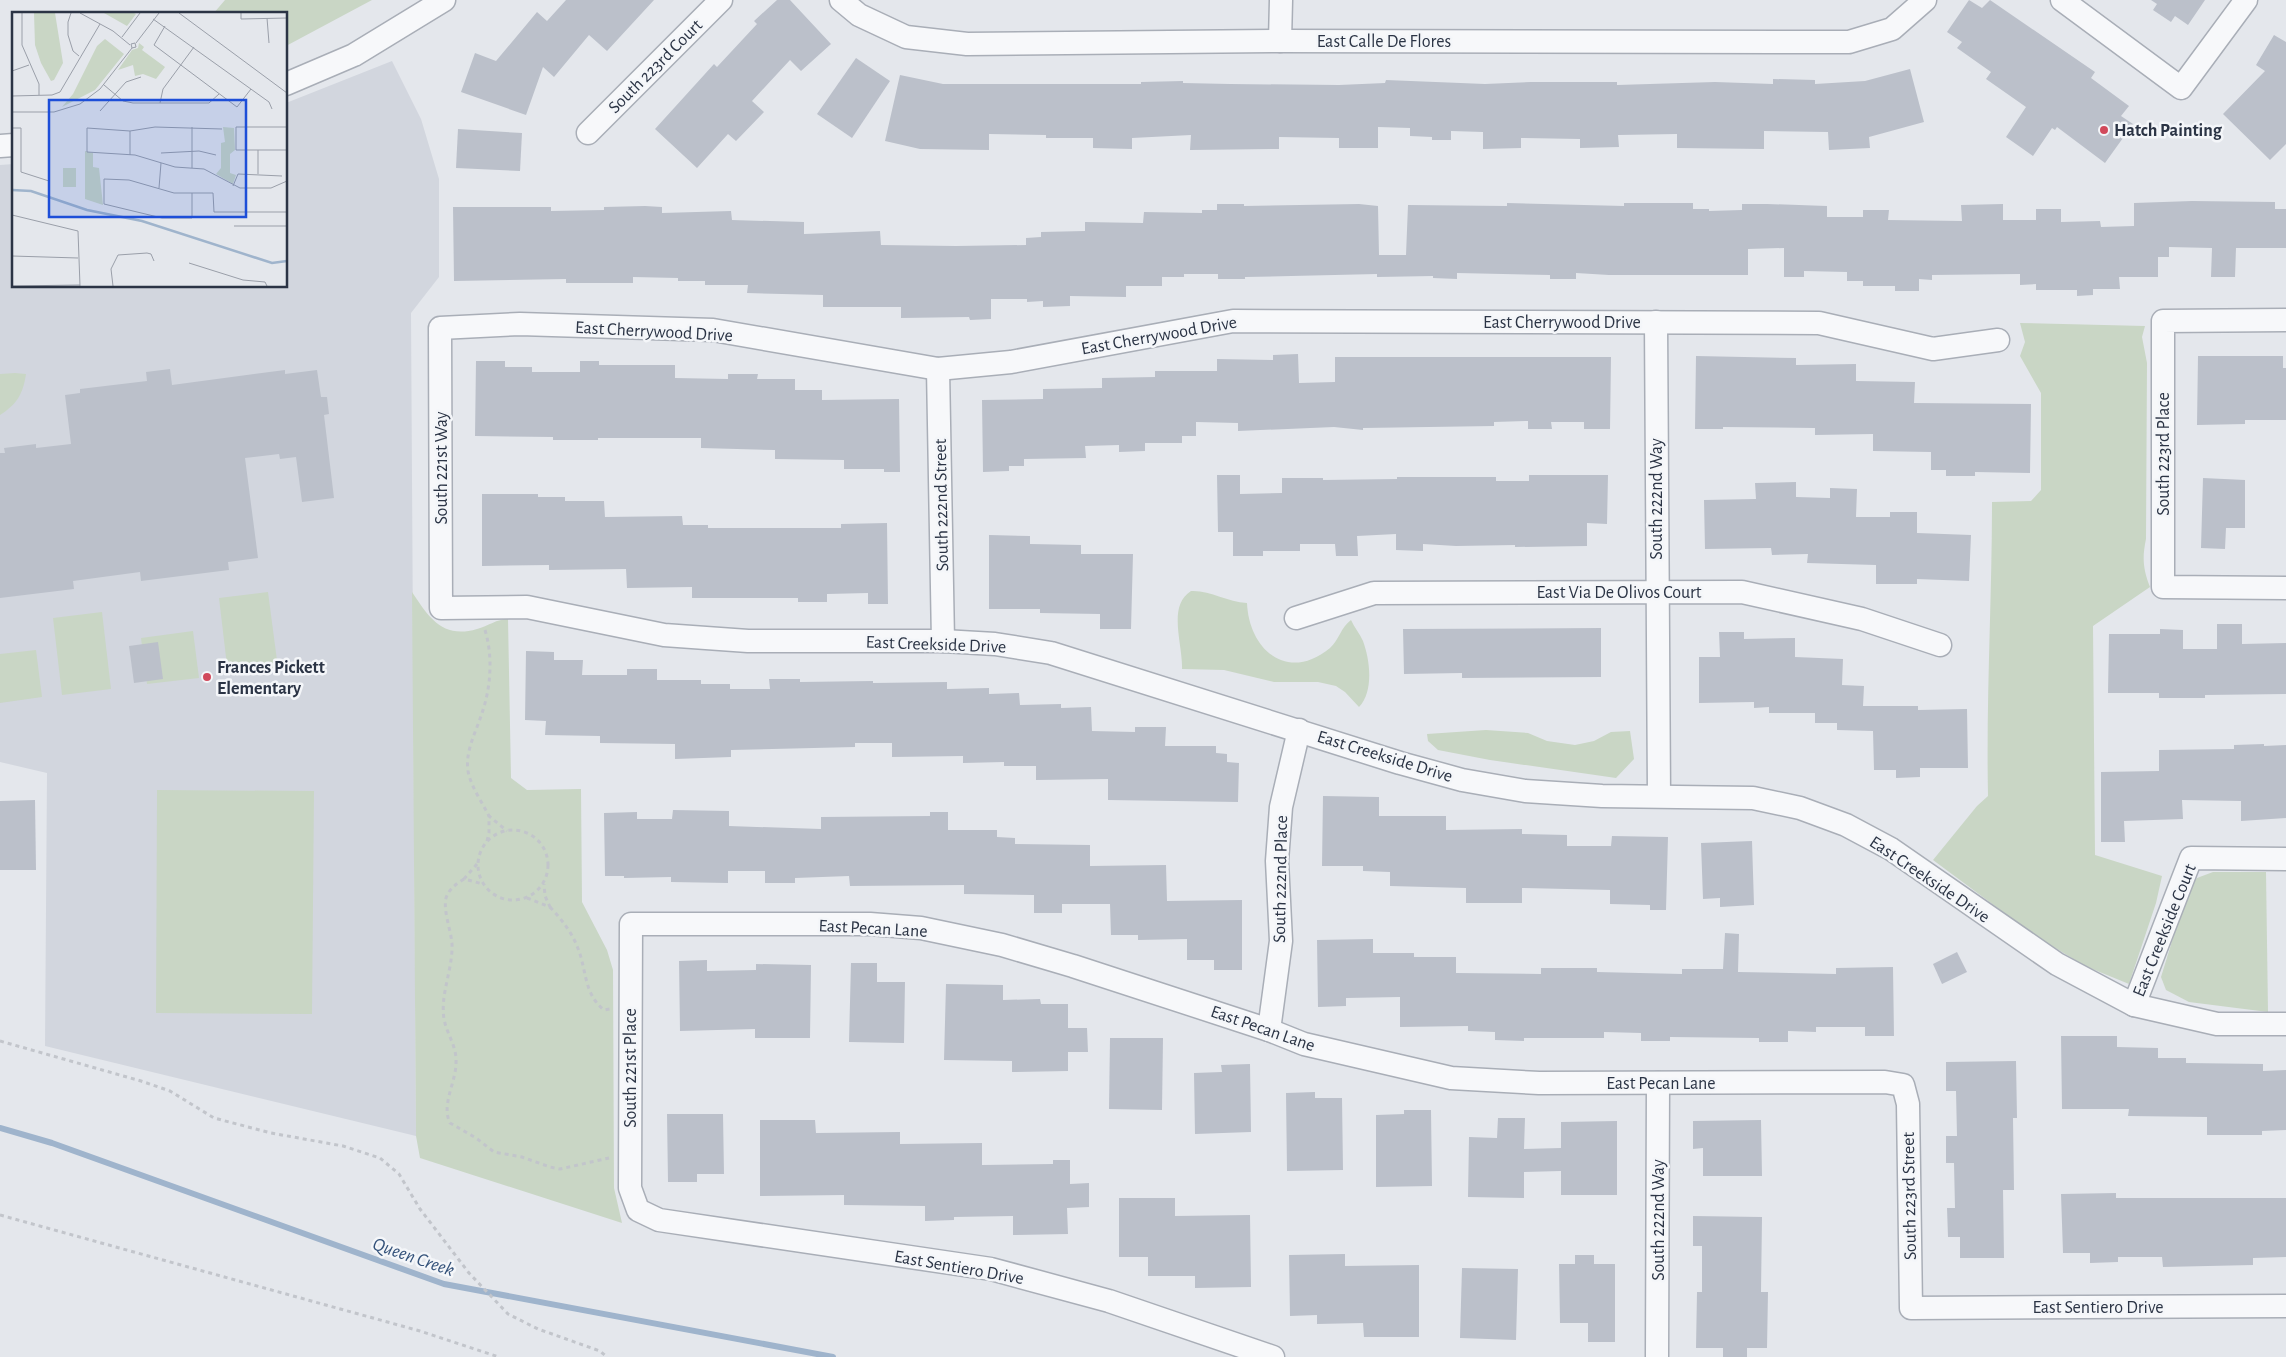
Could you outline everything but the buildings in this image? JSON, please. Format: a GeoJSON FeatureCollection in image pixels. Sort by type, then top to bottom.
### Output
{"type":"FeatureCollection","features":[{"type":"Feature","properties":{"kind":"street"},"geometry":{"type":"LineString","coordinates":[[288,83],[354,55],[444,0]]}},
{"type":"Feature","properties":{"kind":"street","name":"South 223rd Court"},"geometry":{"type":"LineString","coordinates":[[588,133],[721,0]]}},
{"type":"Feature","properties":{"kind":"street","name":"East Calle De Flores"},"geometry":{"type":"LineString","coordinates":[[840,0],[859,15],[906,37],[967,44],[1280,41],[1849,42],[1892,29],[1925,0]]}},
{"type":"Feature","properties":{"kind":"street"},"geometry":{"type":"LineString","coordinates":[[1280,41],[1281,0]]}},
{"type":"Feature","properties":{"kind":"street"},"geometry":{"type":"LineString","coordinates":[[2062,0],[2181,88],[2246,0]]}},
{"type":"Feature","properties":{"kind":"street","name":"East Cherrywood Drive"},"geometry":{"type":"LineString","coordinates":[[440,328],[520,324],[713,330],[938,369],[1010,362],[1233,320],[1819,323],[1933,349],[1998,340]]}},
{"type":"Feature","properties":{"kind":"street","name":"South 223rd Place"},"geometry":{"type":"LineString","coordinates":[[2286,320],[2163,320],[2163,587],[2286,588]]}},
{"type":"Feature","properties":{"kind":"street","name":"South 222nd Way"},"geometry":{"type":"LineString","coordinates":[[1656,322],[1656,592],[1659,796]]}},
{"type":"Feature","properties":{"kind":"street","name":"South 221st Way"},"geometry":{"type":"LineString","coordinates":[[440,328],[441,608]]}},
{"type":"Feature","properties":{"kind":"street","name":"South 222nd Street"},"geometry":{"type":"LineString","coordinates":[[938,369],[943,641]]}},
{"type":"Feature","properties":{"kind":"street","name":"East Via De Olivos Court"},"geometry":{"type":"LineString","coordinates":[[1296,618],[1374,593],[1742,592],[1862,619],[1940,645]]}},
{"type":"Feature","properties":{"kind":"street","name":"East Creekside Drive"},"geometry":{"type":"LineString","coordinates":[[441,608],[527,607],[664,635],[748,641],[943,641],[995,644],[1051,653],[1453,777],[1525,791],[1602,796],[1753,798],[1800,808],[1846,826],[1891,849],[2057,964],[2134,1005],[2217,1024],[2286,1024]]}},
{"type":"Feature","properties":{"kind":"street","name":"South 222nd Place"},"geometry":{"type":"LineString","coordinates":[[1269,1030],[1281,941],[1277,861],[1281,807],[1299,730]]}},
{"type":"Feature","properties":{"kind":"street","name":"East Creekside Court"},"geometry":{"type":"LineString","coordinates":[[2134,1005],[2190,858],[2286,859]]}},
{"type":"Feature","properties":{"kind":"street","name":"East Pecan Lane"},"geometry":{"type":"LineString","coordinates":[[631,924],[870,924],[922,928],[1002,945],[1269,1030],[1304,1044],[1451,1078],[1539,1083],[1885,1082],[1902,1085]]}},
{"type":"Feature","properties":{"kind":"street","name":"South 221st Place"},"geometry":{"type":"LineString","coordinates":[[631,924],[630,1188],[638,1210]]}},
{"type":"Feature","properties":{"kind":"street","name":"South 222nd Way"},"geometry":{"type":"LineString","coordinates":[[1657,1357],[1658,1083]]}},
{"type":"Feature","properties":{"kind":"street","name":"South 223rd Street"},"geometry":{"type":"LineString","coordinates":[[1902,1085],[1908,1104],[1911,1308]]}},
{"type":"Feature","properties":{"kind":"street","name":"East Sentiero Drive"},"geometry":{"type":"LineString","coordinates":[[638,1210],[659,1220],[991,1269],[1109,1301],[1274,1357]]}},
{"type":"Feature","properties":{"kind":"street","name":"East Sentiero Drive"},"geometry":{"type":"LineString","coordinates":[[1911,1308],[2286,1306]]}},
{"type":"Feature","properties":{"kind":"path"},"geometry":{"type":"LineString","coordinates":[[479,608],[487,636],[489,674],[483,712],[467,758],[468,772],[472,786],[489,816],[507,831]]}},
{"type":"Feature","properties":{"kind":"path"},"geometry":{"type":"LineString","coordinates":[[489,816],[489,833],[478,864],[449,892],[446,901],[450,924],[451,962],[443,1009],[444,1020],[456,1052],[456,1065],[447,1109],[450,1123],[476,1138],[494,1152],[522,1157],[550,1168],[560,1168],[630,1152]]}},
{"type":"Feature","properties":{"kind":"path"},"geometry":{"type":"LineString","coordinates":[[464,879],[483,884],[498,897],[507,900],[527,898],[537,892],[544,883],[548,872],[548,861],[545,850],[538,840],[524,832],[507,831],[496,835],[486,842]]}},
{"type":"Feature","properties":{"kind":"path"},"geometry":{"type":"LineString","coordinates":[[478,864],[483,884]]}},
{"type":"Feature","properties":{"kind":"path"},"geometry":{"type":"LineString","coordinates":[[544,883],[545,896],[550,907],[566,928],[577,947],[590,995],[596,1004],[604,1010],[631,1008]]}},
{"type":"Feature","properties":{"kind":"path"},"geometry":{"type":"LineString","coordinates":[[527,898],[550,907]]}},
{"type":"Feature","properties":{"kind":"path"},"geometry":{"type":"LineString","coordinates":[[0,1041],[170,1091],[214,1118],[271,1132],[343,1146],[380,1158],[398,1174],[420,1209],[469,1273],[508,1314],[538,1329],[600,1351],[607,1357]]}},
{"type":"Feature","properties":{"kind":"path"},"geometry":{"type":"LineString","coordinates":[[0,1215],[420,1331],[498,1357]]}},
{"type":"Feature","properties":{"kind":"shaded area","name":"Frances Pickett Elementary"},"geometry":{"type":"Polygon","coordinates":[[[392,61],[421,119],[439,179],[439,277],[411,313],[416,1136],[45,1046],[47,773],[0,762],[0,165],[12,164],[12,288],[288,288],[288,102],[392,61]]]}},
{"type":"Feature","properties":{"kind":"green space"},"geometry":{"type":"Polygon","coordinates":[[[225,0],[372,0],[288,45],[288,12],[215,12],[225,0]]]}},
{"type":"Feature","properties":{"kind":"green space"},"geometry":{"type":"Polygon","coordinates":[[[2020,323],[2145,326],[2142,337],[2147,363],[2146,539],[2144,558],[2150,587],[2093,626],[2095,855],[2162,876],[2156,903],[2129,984],[2085,966],[2034,935],[1933,860],[1977,806],[1988,796],[1992,502],[2031,501],[2041,490],[2041,393],[2020,356],[2025,342],[2020,323]]]}},
{"type":"Feature","properties":{"kind":"green space"},"geometry":{"type":"Polygon","coordinates":[[[0,374],[26,374],[23,387],[11,407],[0,415],[0,374]]]}},
{"type":"Feature","properties":{"kind":"green space"},"geometry":{"type":"Polygon","coordinates":[[[1191,591],[1205,592],[1232,601],[1247,603],[1249,620],[1255,635],[1263,647],[1274,656],[1286,662],[1300,662],[1314,658],[1330,648],[1351,620],[1363,641],[1369,666],[1369,684],[1364,700],[1359,707],[1345,692],[1336,686],[1318,682],[1274,682],[1224,670],[1182,669],[1178,616],[1184,598],[1191,591]]]}},
{"type":"Feature","properties":{"kind":"green space"},"geometry":{"type":"Polygon","coordinates":[[[268,592],[278,668],[228,674],[219,598],[268,592]]]}},
{"type":"Feature","properties":{"kind":"green space"},"geometry":{"type":"Polygon","coordinates":[[[412,592],[431,618],[446,629],[465,631],[508,619],[511,778],[527,790],[581,789],[582,902],[607,950],[613,970],[614,1188],[622,1223],[420,1158],[416,1136],[412,592]]]}},
{"type":"Feature","properties":{"kind":"green space"},"geometry":{"type":"Polygon","coordinates":[[[102,612],[111,689],[62,695],[53,618],[102,612]]]}},
{"type":"Feature","properties":{"kind":"green space"},"geometry":{"type":"Polygon","coordinates":[[[193,631],[199,678],[147,684],[141,638],[193,631]]]}},
{"type":"Feature","properties":{"kind":"green space"},"geometry":{"type":"Polygon","coordinates":[[[36,650],[42,697],[0,703],[0,654],[36,650]]]}},
{"type":"Feature","properties":{"kind":"green space"},"geometry":{"type":"Polygon","coordinates":[[[1486,730],[1528,733],[1547,741],[1575,745],[1594,741],[1611,732],[1630,731],[1634,759],[1616,778],[1490,760],[1438,750],[1428,741],[1427,734],[1486,730]]]}},
{"type":"Feature","properties":{"kind":"green space"},"geometry":{"type":"Polygon","coordinates":[[[157,790],[314,791],[312,1014],[156,1013],[157,790]]]}},
{"type":"Feature","properties":{"kind":"green space"},"geometry":{"type":"Polygon","coordinates":[[[2213,872],[2266,872],[2268,1012],[2189,1002],[2166,990],[2161,977],[2189,886],[2197,878],[2213,872]]]}},
{"type":"Feature","properties":{"kind":"waterway","name":"Queen Creek"},"geometry":{"type":"LineString","coordinates":[[0,1128],[52,1143],[444,1284],[833,1357]]}},
{"type":"Feature","properties":{"kind":"place","name":"Hatch Painting"},"geometry":{"type":"Point","coordinates":[2104,130]}},
{"type":"Feature","properties":{"kind":"place","name":"Frances Pickett Elementary"},"geometry":{"type":"Point","coordinates":[207,677]}}]}
